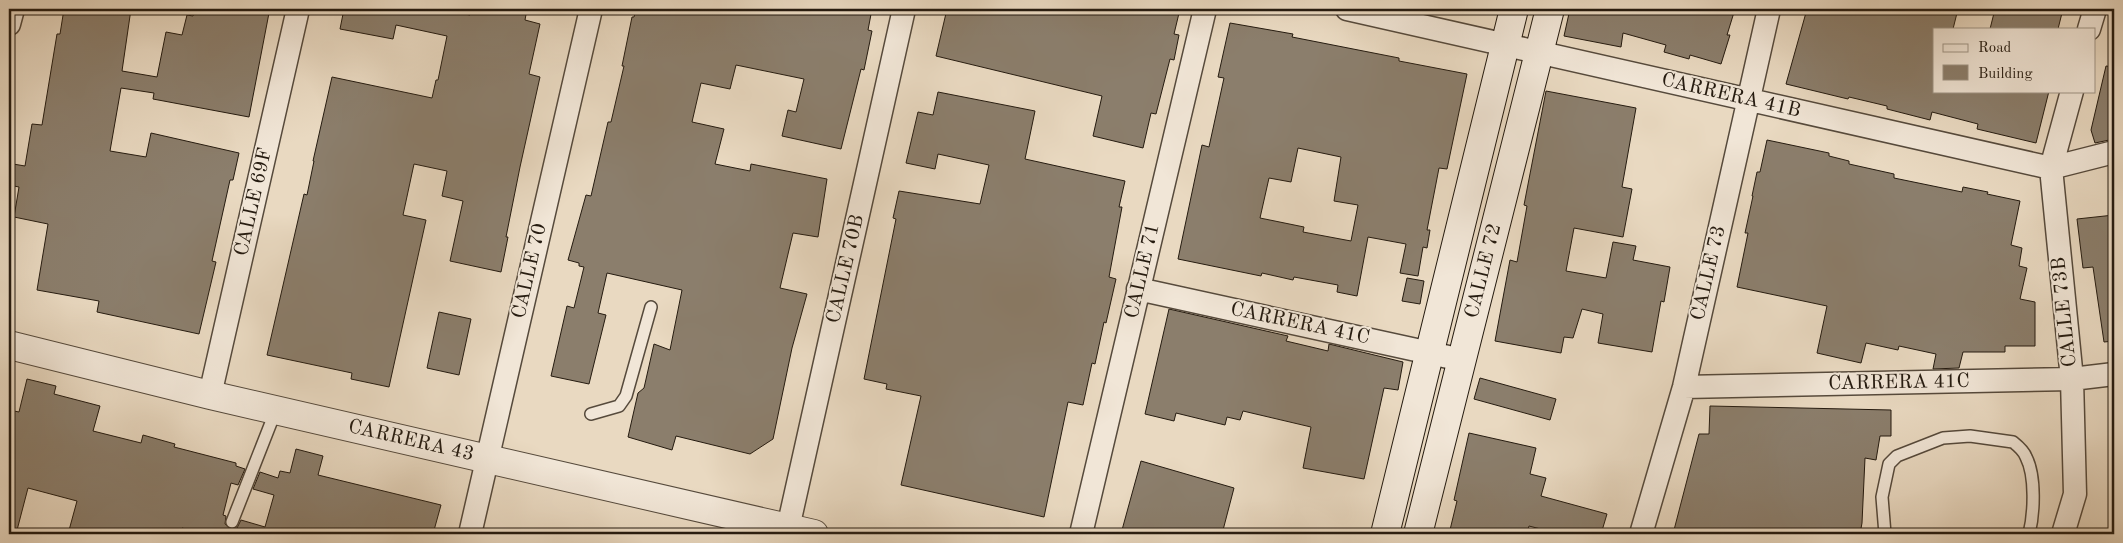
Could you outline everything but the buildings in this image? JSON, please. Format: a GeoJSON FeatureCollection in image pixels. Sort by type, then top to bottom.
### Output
{"type":"FeatureCollection","features":[{"type":"Feature","properties":{"kind":"main road","name":"CALLE 72"},"geometry":{"type":"LineString","coordinates":[[1385,534],[1514,9]]}},
{"type":"Feature","properties":{"kind":"main road","name":"CALLE 72"},"geometry":{"type":"LineString","coordinates":[[1418,534],[1550,9]]}},
{"type":"Feature","properties":{"kind":"main road","name":"CARRERA 43"},"geometry":{"type":"LineString","coordinates":[[9,345],[210,395],[801,531]]}},
{"type":"Feature","properties":{"kind":"street"},"geometry":{"type":"LineString","coordinates":[[9,24],[12,9]]}},
{"type":"Feature","properties":{"kind":"street","name":"CALLE 69F"},"geometry":{"type":"LineString","coordinates":[[210,395],[298,9]]}},
{"type":"Feature","properties":{"kind":"street","name":"CALLE 70"},"geometry":{"type":"LineString","coordinates":[[470,534],[591,9]]}},
{"type":"Feature","properties":{"kind":"street","name":"CALLE 70B"},"geometry":{"type":"LineString","coordinates":[[801,531],[904,9]]}},
{"type":"Feature","properties":{"kind":"street","name":"CALLE 71"},"geometry":{"type":"LineString","coordinates":[[1081,534],[1205,9]]}},
{"type":"Feature","properties":{"kind":"street","name":"CARRERA 41B"},"geometry":{"type":"LineString","coordinates":[[1347,9],[2051,168],[2114,152]]}},
{"type":"Feature","properties":{"kind":"street","name":"CALLE 73"},"geometry":{"type":"LineString","coordinates":[[1641,534],[1684,387],[1769,9]]}},
{"type":"Feature","properties":{"kind":"street"},"geometry":{"type":"LineString","coordinates":[[2089,28],[2095,9]]}},
{"type":"Feature","properties":{"kind":"street","name":"CALLE 73B"},"geometry":{"type":"LineString","coordinates":[[2063,534],[2075,494],[2072,379],[2051,168],[2072,92]]}},
{"type":"Feature","properties":{"kind":"street","name":"CARRERA 41C"},"geometry":{"type":"LineString","coordinates":[[1138,289],[1430,351],[1462,360]]}},
{"type":"Feature","properties":{"kind":"street","name":"CARRERA 41C"},"geometry":{"type":"LineString","coordinates":[[1684,387],[2072,379],[2114,374]]}},
{"type":"Feature","properties":{"kind":"lane"},"geometry":{"type":"LineString","coordinates":[[591,414],[619,406],[626,396],[650,307]]}},
{"type":"Feature","properties":{"kind":"lane"},"geometry":{"type":"LineString","coordinates":[[232,522],[276,410]]}},
{"type":"Feature","properties":{"kind":"lane"},"geometry":{"type":"LineString","coordinates":[[1885,534],[1882,498],[1889,464],[1898,456],[1943,438],[1970,436],[2014,442],[2026,456],[2032,474],[2032,519],[2029,534]]}}]}
